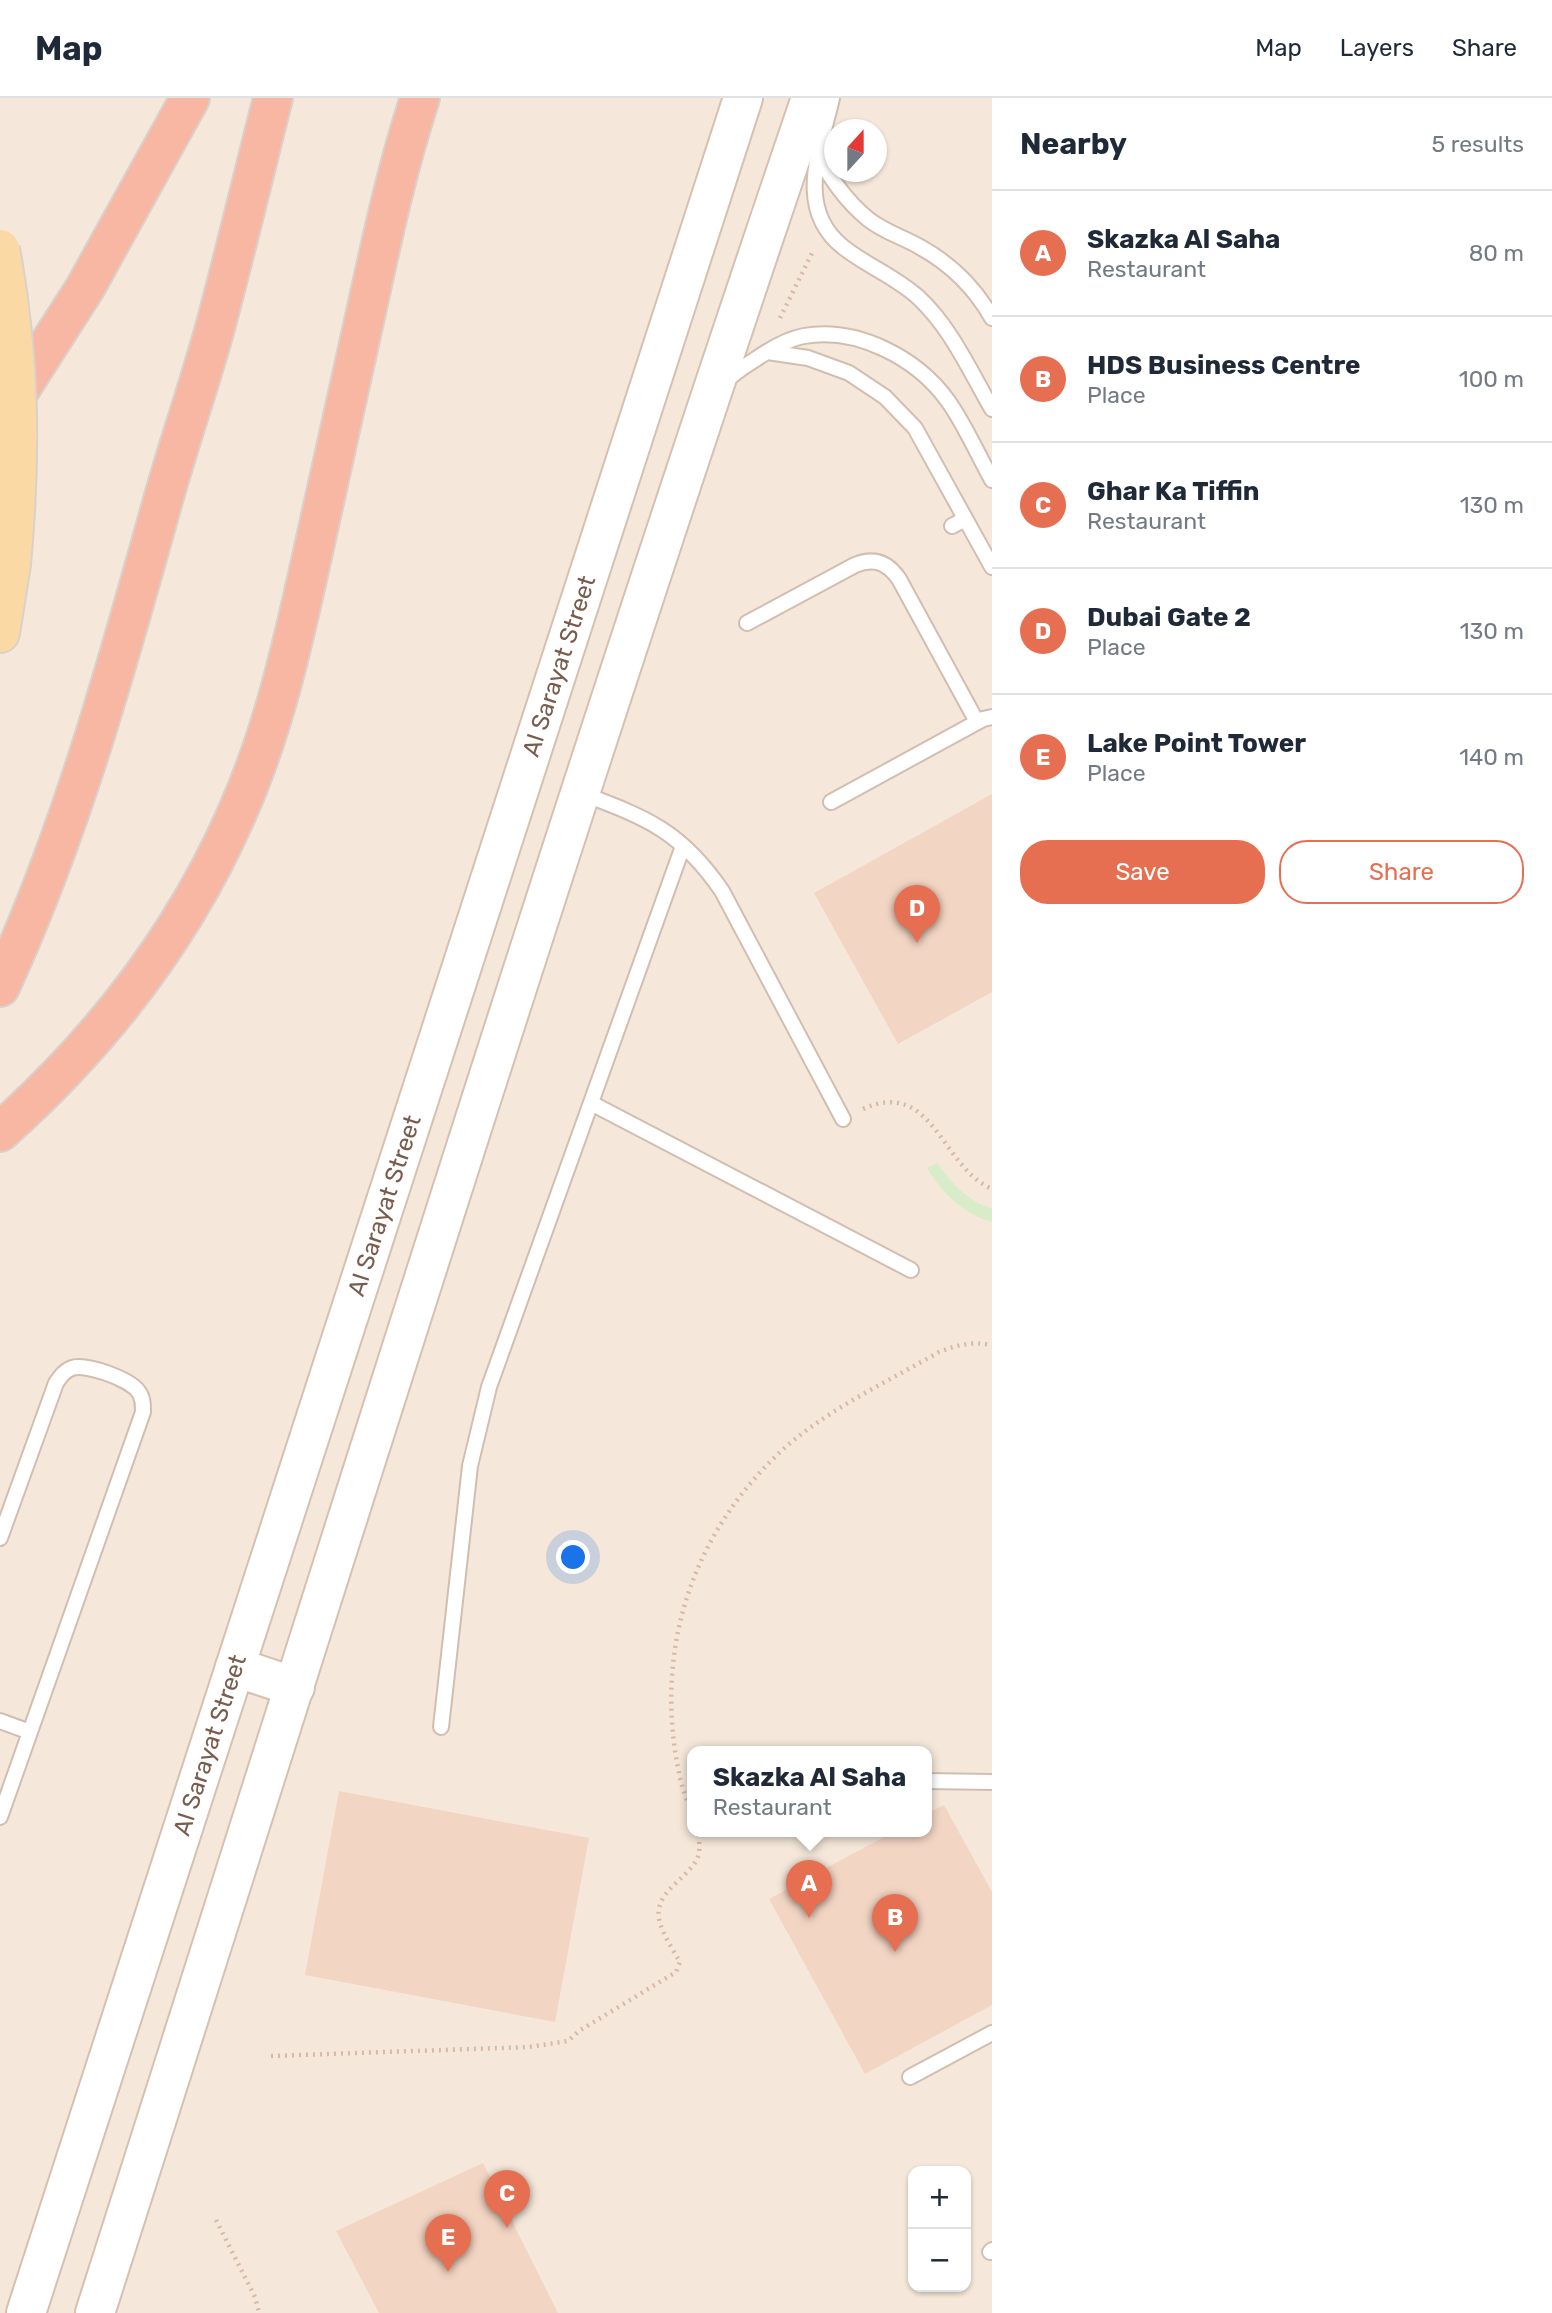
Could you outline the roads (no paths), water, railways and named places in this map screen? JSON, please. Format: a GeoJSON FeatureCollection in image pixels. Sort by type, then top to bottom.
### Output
{"type":"FeatureCollection","features":[{"type":"Feature","properties":{"kind":"highway"},"geometry":{"type":"LineString","coordinates":[[0,421],[85,288],[190,98]]}},
{"type":"Feature","properties":{"kind":"highway"},"geometry":{"type":"LineString","coordinates":[[0,988],[21,943],[86,767],[215,325],[273,98]]}},
{"type":"Feature","properties":{"kind":"highway"},"geometry":{"type":"LineString","coordinates":[[0,1132],[75,1060],[114,1016],[150,968],[212,867],[238,813],[259,758],[284,678],[392,196],[420,98]]}},
{"type":"Feature","properties":{"kind":"main road","name":"Al Sarayat Street"},"geometry":{"type":"LineString","coordinates":[[26,2313],[743,98]]}},
{"type":"Feature","properties":{"kind":"main road"},"geometry":{"type":"LineString","coordinates":[[95,2313],[580,793],[707,404],[811,98]]}},
{"type":"Feature","properties":{"kind":"main road"},"geometry":{"type":"LineString","coordinates":[[0,249],[9,298],[16,364],[19,431],[18,498],[12,564],[0,633]]}},
{"type":"Feature","properties":{"kind":"main road"},"geometry":{"type":"LineString","coordinates":[[235,1667],[295,1687]]}},
{"type":"Feature","properties":{"kind":"lane"},"geometry":{"type":"LineString","coordinates":[[832,98],[813,177],[815,203],[826,228],[841,246],[918,298],[942,324],[992,409]]}},
{"type":"Feature","properties":{"kind":"lane"},"geometry":{"type":"LineString","coordinates":[[818,156],[850,203],[893,235],[919,246],[953,268],[980,298],[992,318]]}},
{"type":"Feature","properties":{"kind":"lane"},"geometry":{"type":"LineString","coordinates":[[707,404],[733,374],[767,351],[803,337],[844,336],[884,348],[920,370],[948,401],[992,480]]}},
{"type":"Feature","properties":{"kind":"lane"},"geometry":{"type":"LineString","coordinates":[[767,351],[808,358],[849,373],[885,397],[915,428],[992,567]]}},
{"type":"Feature","properties":{"kind":"lane"},"geometry":{"type":"LineString","coordinates":[[951,526],[965,519]]}},
{"type":"Feature","properties":{"kind":"lane"},"geometry":{"type":"LineString","coordinates":[[747,623],[855,565],[865,561],[885,565],[899,579],[986,716],[831,802]]}},
{"type":"Feature","properties":{"kind":"lane"},"geometry":{"type":"LineString","coordinates":[[580,793],[643,816],[667,831],[707,869],[722,891],[843,1119]]}},
{"type":"Feature","properties":{"kind":"lane"},"geometry":{"type":"LineString","coordinates":[[441,1727],[470,1466],[489,1387],[683,846]]}},
{"type":"Feature","properties":{"kind":"lane"},"geometry":{"type":"LineString","coordinates":[[591,1103],[911,1270]]}},
{"type":"Feature","properties":{"kind":"lane"},"geometry":{"type":"LineString","coordinates":[[0,1538],[56,1383],[62,1374],[82,1366],[131,1385],[139,1392],[143,1412],[0,1817]]}},
{"type":"Feature","properties":{"kind":"lane"},"geometry":{"type":"LineString","coordinates":[[0,1721],[30,1732]]}},
{"type":"Feature","properties":{"kind":"lane"},"geometry":{"type":"LineString","coordinates":[[932,1781],[992,1782]]}},
{"type":"Feature","properties":{"kind":"lane"},"geometry":{"type":"LineString","coordinates":[[910,2077],[992,2034]]}},
{"type":"Feature","properties":{"kind":"place","name":"Dubai Gate 2"},"geometry":{"type":"Point","coordinates":[917,943]}},
{"type":"Feature","properties":{"kind":"place","name":"Skazka Al Saha"},"geometry":{"type":"Point","coordinates":[809,1918]}},
{"type":"Feature","properties":{"kind":"place","name":"HDS Business Centre"},"geometry":{"type":"Point","coordinates":[895,1952]}},
{"type":"Feature","properties":{"kind":"place","name":"Ghar Ka Tiffin"},"geometry":{"type":"Point","coordinates":[507,2228]}},
{"type":"Feature","properties":{"kind":"place","name":"Lake Point Tower"},"geometry":{"type":"Point","coordinates":[448,2272]}}]}
